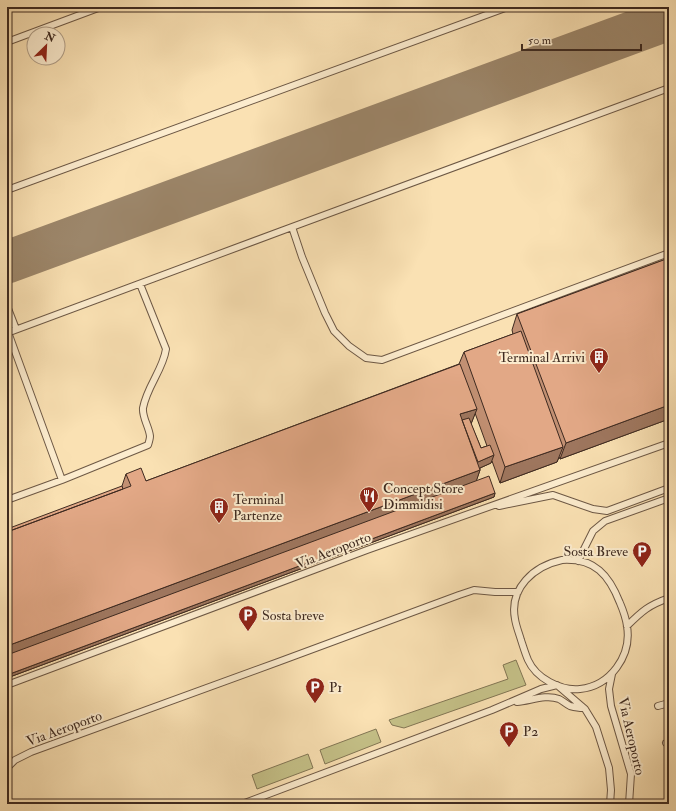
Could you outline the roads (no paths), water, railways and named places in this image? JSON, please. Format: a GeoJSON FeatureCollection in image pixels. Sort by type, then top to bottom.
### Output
{"type":"FeatureCollection","features":[{"type":"Feature","properties":{"kind":"lane"},"geometry":{"type":"LineString","coordinates":[[7,42],[102,7]]}},
{"type":"Feature","properties":{"kind":"lane"},"geometry":{"type":"LineString","coordinates":[[7,190],[508,7]]}},
{"type":"Feature","properties":{"kind":"lane"},"geometry":{"type":"LineString","coordinates":[[62,480],[7,332],[16,330],[669,88]]}},
{"type":"Feature","properties":{"kind":"lane"},"geometry":{"type":"LineString","coordinates":[[292,227],[302,258],[334,331],[349,346],[366,358],[382,360],[669,253]]}},
{"type":"Feature","properties":{"kind":"lane"},"geometry":{"type":"LineString","coordinates":[[7,500],[62,480],[148,445],[150,436],[143,410],[146,395],[158,369],[164,360],[166,349],[140,284]]}},
{"type":"Feature","properties":{"kind":"lane"},"geometry":{"type":"LineString","coordinates":[[7,306],[16,330]]}},
{"type":"Feature","properties":{"kind":"lane","name":"Via Aeroporto"},"geometry":{"type":"LineString","coordinates":[[7,685],[367,550],[669,443]]}},
{"type":"Feature","properties":{"kind":"lane"},"geometry":{"type":"LineString","coordinates":[[474,512],[553,495],[593,509],[607,511],[669,488]]}},
{"type":"Feature","properties":{"kind":"lane"},"geometry":{"type":"LineString","coordinates":[[578,561],[593,531],[605,521],[669,498]]}},
{"type":"Feature","properties":{"kind":"lane","name":"Via Aeroporto"},"geometry":{"type":"LineString","coordinates":[[562,560],[578,561],[591,565],[607,578],[614,590],[627,626],[627,641],[625,652],[612,674],[601,683],[582,689],[569,689],[557,685],[539,675],[528,660],[515,620],[515,604],[518,592],[528,577],[545,565],[562,560]]}},
{"type":"Feature","properties":{"kind":"lane","name":"Via Aeroporto"},"geometry":{"type":"LineString","coordinates":[[7,768],[15,760],[31,752],[458,595],[474,590],[518,592]]}},
{"type":"Feature","properties":{"kind":"lane"},"geometry":{"type":"LineString","coordinates":[[627,626],[640,612],[655,602],[669,598]]}},
{"type":"Feature","properties":{"kind":"lane"},"geometry":{"type":"LineString","coordinates":[[669,624],[669,637]]}},
{"type":"Feature","properties":{"kind":"lane","name":"Via Aeroporto"},"geometry":{"type":"LineString","coordinates":[[612,674],[609,689],[611,706],[631,774],[629,804]]}},
{"type":"Feature","properties":{"kind":"lane"},"geometry":{"type":"LineString","coordinates":[[242,804],[513,702],[541,689],[557,685]]}},
{"type":"Feature","properties":{"kind":"lane","name":"Via Aeroporto"},"geometry":{"type":"LineString","coordinates":[[557,685],[585,709],[596,727],[609,768],[611,790],[610,804]]}},
{"type":"Feature","properties":{"kind":"lane"},"geometry":{"type":"LineString","coordinates":[[513,702],[550,698],[559,699],[570,706],[585,709]]}},
{"type":"Feature","properties":{"kind":"lane"},"geometry":{"type":"LineString","coordinates":[[658,706],[669,703]]}},
{"type":"Feature","properties":{"kind":"place","name":"Terminal Arrivi"},"geometry":{"type":"Point","coordinates":[599,374]}},
{"type":"Feature","properties":{"kind":"place","name":"Concept Store Dimmidisi"},"geometry":{"type":"Point","coordinates":[369,513]}},
{"type":"Feature","properties":{"kind":"place","name":"Terminal Partenze"},"geometry":{"type":"Point","coordinates":[219,524]}},
{"type":"Feature","properties":{"kind":"place","name":"Sosta Breve"},"geometry":{"type":"Point","coordinates":[642,568]}},
{"type":"Feature","properties":{"kind":"place","name":"Sosta breve"},"geometry":{"type":"Point","coordinates":[248,632]}},
{"type":"Feature","properties":{"kind":"place","name":"P1"},"geometry":{"type":"Point","coordinates":[315,704]}},
{"type":"Feature","properties":{"kind":"place","name":"P2"},"geometry":{"type":"Point","coordinates":[509,748]}}]}
